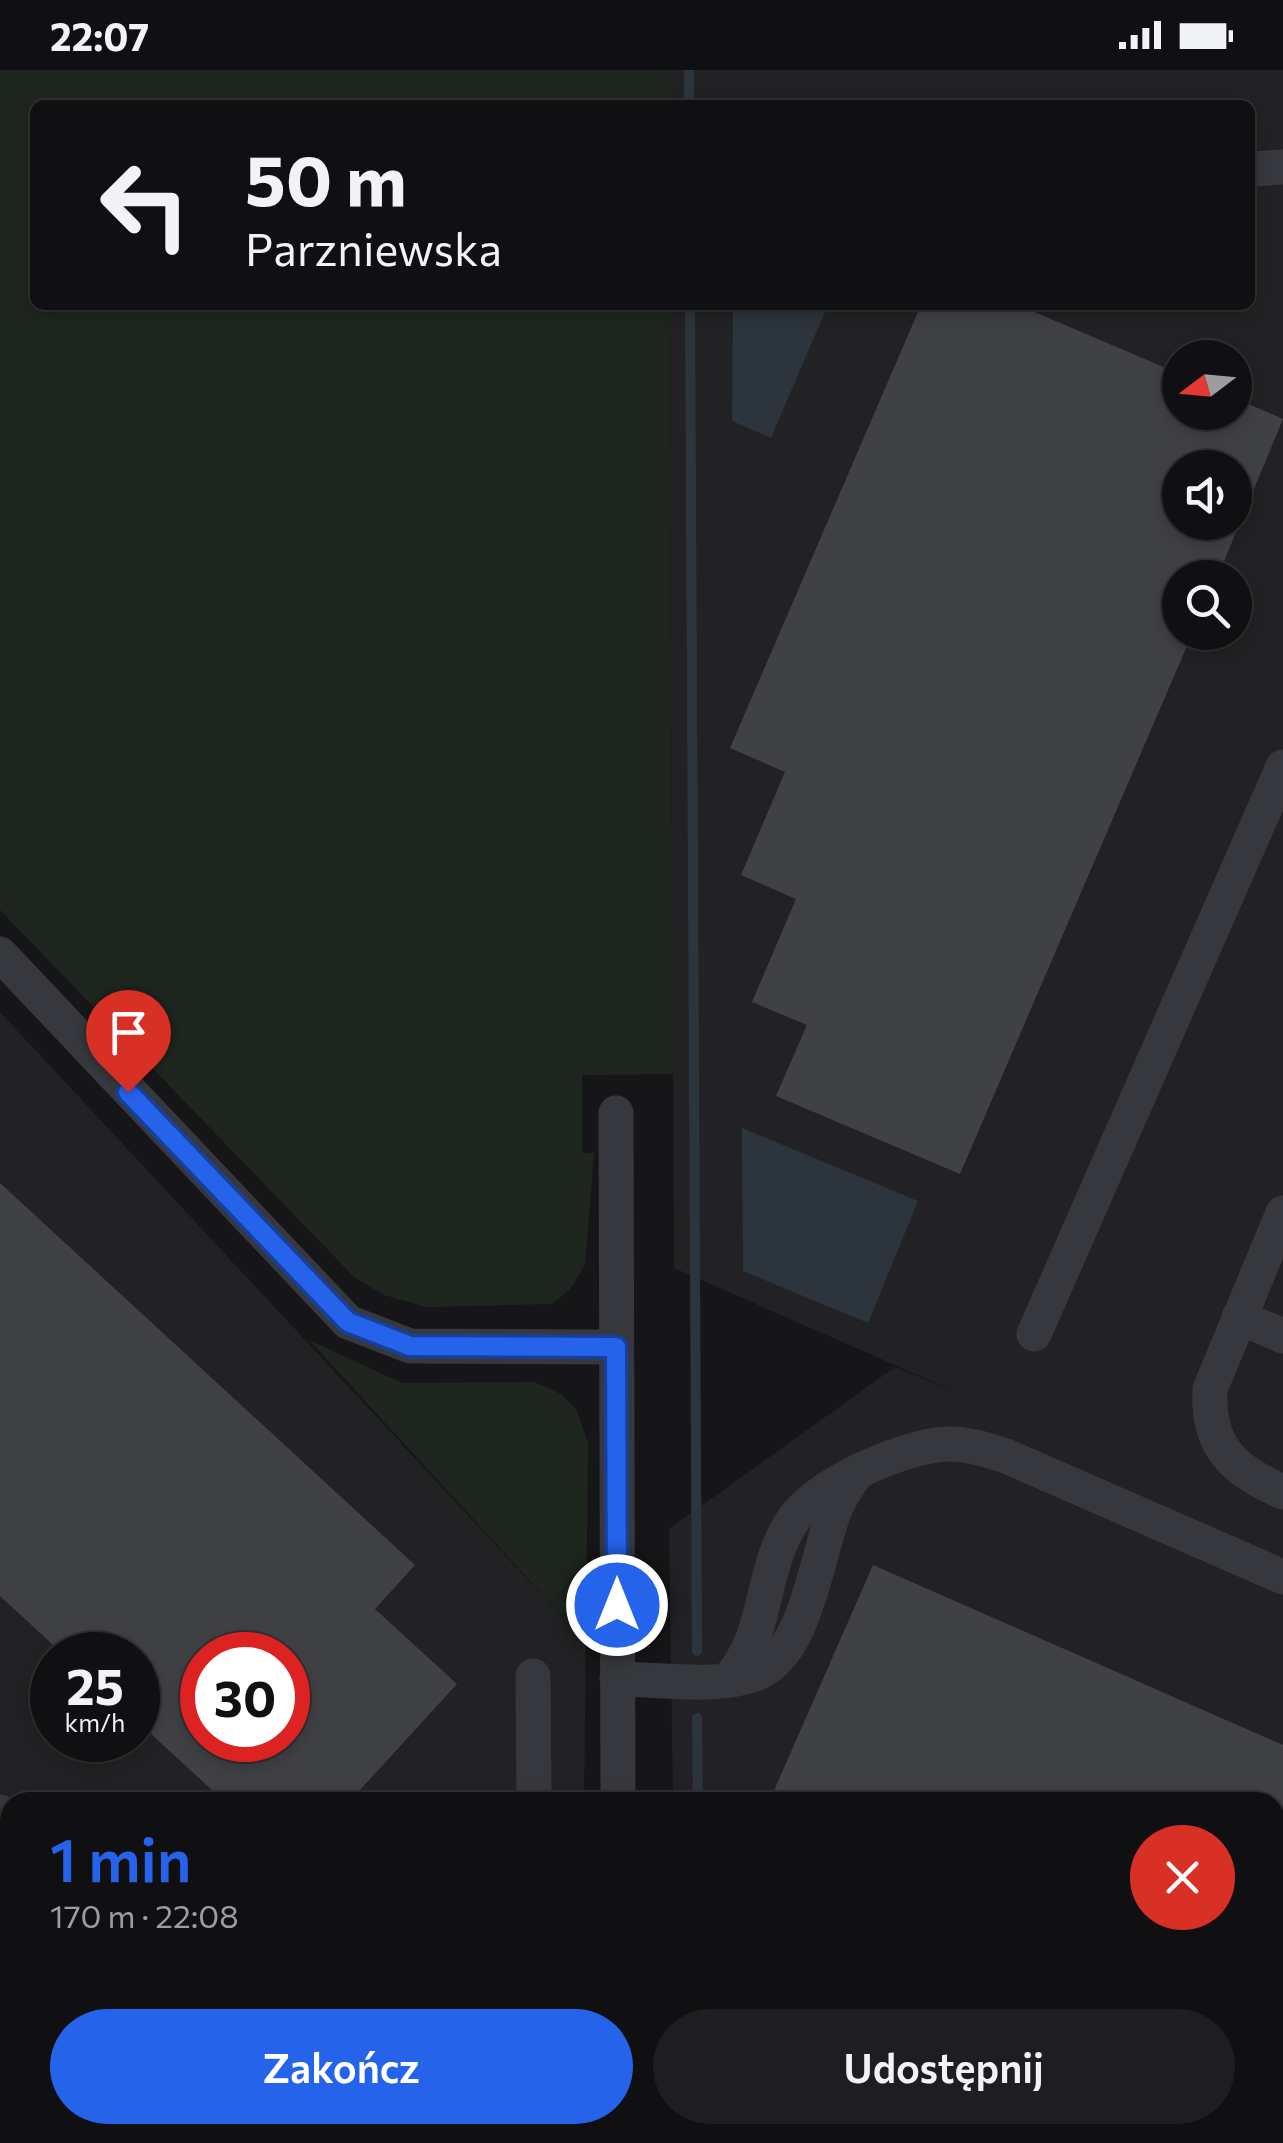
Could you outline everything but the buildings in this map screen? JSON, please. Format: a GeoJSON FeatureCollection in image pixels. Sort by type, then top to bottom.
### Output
{"type":"FeatureCollection","features":[{"type":"Feature","properties":{"kind":"street"},"geometry":{"type":"LineString","coordinates":[[1255,170],[1283,167]]}},
{"type":"Feature","properties":{"kind":"street"},"geometry":{"type":"LineString","coordinates":[[1034,1334],[1283,767]]}},
{"type":"Feature","properties":{"kind":"street"},"geometry":{"type":"LineString","coordinates":[[0,954],[348,1322],[410,1346],[616,1347]]}},
{"type":"Feature","properties":{"kind":"street"},"geometry":{"type":"LineString","coordinates":[[616,1114],[618,1792]]}},
{"type":"Feature","properties":{"kind":"street"},"geometry":{"type":"LineString","coordinates":[[1283,1212],[1210,1389],[1208,1417],[1217,1444],[1241,1468],[1283,1492]]}},
{"type":"Feature","properties":{"kind":"street"},"geometry":{"type":"LineString","coordinates":[[1238,1317],[1283,1336]]}},
{"type":"Feature","properties":{"kind":"street"},"geometry":{"type":"LineString","coordinates":[[617,1679],[729,1679],[754,1643],[791,1523],[826,1489],[921,1448],[975,1446],[1283,1577]]}},
{"type":"Feature","properties":{"kind":"street"},"geometry":{"type":"LineString","coordinates":[[534,1676],[534,1792]]}},
{"type":"Feature","properties":{"kind":"shaded area"},"geometry":{"type":"Polygon","coordinates":[[[0,70],[668,70],[668,100],[30,100],[30,310],[669,310],[673,1074],[582,1075],[582,1153],[594,1153],[585,1265],[570,1289],[552,1304],[426,1307],[384,1295],[354,1277],[0,910],[0,70]]]}},
{"type":"Feature","properties":{"kind":"shaded area"},"geometry":{"type":"Polygon","coordinates":[[[668,70],[1283,70],[1283,1792],[673,1792],[669,1529],[895,1367],[961,1394],[674,1268],[669,310],[1255,310],[1255,100],[668,100],[668,70]]]}},
{"type":"Feature","properties":{"kind":"shaded area"},"geometry":{"type":"Polygon","coordinates":[[[733,310],[826,310],[771,438],[732,421],[733,310]]]}},
{"type":"Feature","properties":{"kind":"shaded area"},"geometry":{"type":"Polygon","coordinates":[[[0,1012],[586,1642],[584,1792],[0,1792],[0,1012]]]}},
{"type":"Feature","properties":{"kind":"shaded area"},"geometry":{"type":"Polygon","coordinates":[[[742,1128],[918,1201],[868,1323],[743,1271],[742,1128]]]}},
{"type":"Feature","properties":{"kind":"shaded area"},"geometry":{"type":"Polygon","coordinates":[[[309,1340],[402,1383],[534,1382],[561,1394],[577,1411],[588,1443],[586,1642],[309,1340]]]}},
{"type":"Feature","properties":{"kind":"waterway"},"geometry":{"type":"LineString","coordinates":[[689,70],[689,100]]}},
{"type":"Feature","properties":{"kind":"waterway"},"geometry":{"type":"LineString","coordinates":[[690,310],[697,1651]]}},
{"type":"Feature","properties":{"kind":"waterway"},"geometry":{"type":"LineString","coordinates":[[697,1718],[698,1792]]}},
{"type":"Feature","properties":{"kind":"route"},"geometry":{"type":"LineString","coordinates":[[128,1092],[348,1322],[410,1346],[616,1347],[617,1605]]}}]}
